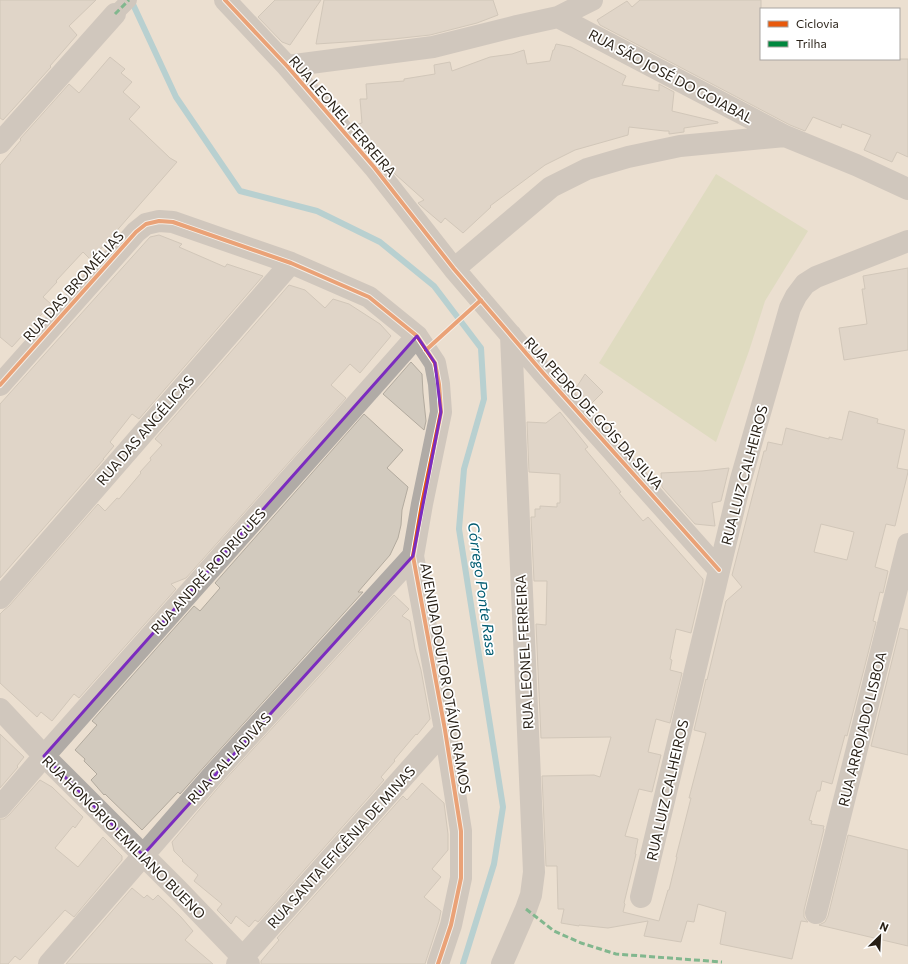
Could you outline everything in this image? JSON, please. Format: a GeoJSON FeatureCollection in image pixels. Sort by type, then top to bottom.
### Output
{"type":"FeatureCollection","features":[{"type":"Feature","properties":{"kind":"street"},"geometry":{"type":"LineString","coordinates":[[287,66],[433,48],[558,17],[592,0]]}},
{"type":"Feature","properties":{"kind":"street","name":"RUA LEONEL FERREIRA"},"geometry":{"type":"LineString","coordinates":[[231,3],[374,167],[454,269]]}},
{"type":"Feature","properties":{"kind":"street"},"geometry":{"type":"LineString","coordinates":[[0,143],[121,7]]}},
{"type":"Feature","properties":{"kind":"street","name":"RUA SÃO JOSÉ DO GOIABAL"},"geometry":{"type":"LineString","coordinates":[[558,17],[785,136],[856,165],[908,189]]}},
{"type":"Feature","properties":{"kind":"street"},"geometry":{"type":"LineString","coordinates":[[454,269],[551,187],[586,169],[628,157],[680,146],[785,136]]}},
{"type":"Feature","properties":{"kind":"street","name":"RUA DAS BROMÉLIAS"},"geometry":{"type":"LineString","coordinates":[[0,385],[136,232],[146,224],[159,221],[174,222]]}},
{"type":"Feature","properties":{"kind":"street","name":"AVENIDA DOUTOR OTÁVIO RAMOS"},"geometry":{"type":"LineString","coordinates":[[174,222],[291,263],[369,298],[417,336],[434,363],[439,384],[440,412],[413,556],[445,730],[461,831],[461,878],[452,925],[438,964]]}},
{"type":"Feature","properties":{"kind":"street","name":"RUA LUIZ CALHEIROS"},"geometry":{"type":"LineString","coordinates":[[641,897],[741,479],[790,308],[796,296],[805,284],[816,277],[908,241]]}},
{"type":"Feature","properties":{"kind":"street","name":"RUA DAS ANGÉLICAS"},"geometry":{"type":"LineString","coordinates":[[0,598],[291,263]]}},
{"type":"Feature","properties":{"kind":"street","name":"RUA PEDRO DE GÓIS DA SILVA"},"geometry":{"type":"LineString","coordinates":[[454,269],[549,379],[719,570]]}},
{"type":"Feature","properties":{"kind":"street","name":"RUA LEONEL FERREIRA"},"geometry":{"type":"LineString","coordinates":[[502,964],[531,895],[534,872],[511,335]]}},
{"type":"Feature","properties":{"kind":"street","name":"RUA ANDRÉ RODRIGUES"},"geometry":{"type":"LineString","coordinates":[[0,807],[417,336]]}},
{"type":"Feature","properties":{"kind":"street","name":"RUA ARROJADO LISBOA"},"geometry":{"type":"LineString","coordinates":[[816,913],[908,544]]}},
{"type":"Feature","properties":{"kind":"street","name":"RUA CALLADIVAS"},"geometry":{"type":"LineString","coordinates":[[49,964],[213,775],[413,556]]}},
{"type":"Feature","properties":{"kind":"street","name":"RUA HONÓRIO EMILIANO BUENO"},"geometry":{"type":"LineString","coordinates":[[0,709],[44,756],[178,890],[243,962]]}},
{"type":"Feature","properties":{"kind":"street","name":"RUA SANTA EFIGÊNIA DE MINAS"},"geometry":{"type":"LineString","coordinates":[[243,962],[445,730]]}},
{"type":"Feature","properties":{"kind":"highlighted area"},"geometry":{"type":"Polygon","coordinates":[[[417,336],[435,363],[441,412],[413,556],[143,855],[44,756],[417,336]]]}},
{"type":"Feature","properties":{"kind":"green space"},"geometry":{"type":"Polygon","coordinates":[[[716,174],[808,231],[765,301],[749,351],[716,442],[599,363],[716,174]]]}},
{"type":"Feature","properties":{"kind":"building"},"geometry":{"type":"Polygon","coordinates":[[[0,0],[96,0],[69,26],[77,35],[50,66],[51,67],[3,120],[0,118],[0,0]]]}},
{"type":"Feature","properties":{"kind":"building"},"geometry":{"type":"Polygon","coordinates":[[[275,0],[321,0],[290,45],[282,42],[258,17],[275,0]]]}},
{"type":"Feature","properties":{"kind":"building"},"geometry":{"type":"Polygon","coordinates":[[[324,0],[493,0],[498,15],[477,23],[430,35],[316,44],[324,0]]]}},
{"type":"Feature","properties":{"kind":"building"},"geometry":{"type":"Polygon","coordinates":[[[640,0],[761,0],[760,60],[908,59],[908,157],[897,152],[892,162],[864,150],[871,135],[842,124],[841,128],[813,117],[805,131],[790,125],[600,25],[597,20],[627,1],[632,7],[640,0]]]}},
{"type":"Feature","properties":{"kind":"building"},"geometry":{"type":"Polygon","coordinates":[[[556,44],[571,47],[626,76],[622,85],[659,91],[659,84],[674,92],[672,111],[718,123],[684,128],[684,132],[669,134],[669,131],[629,127],[628,135],[575,150],[545,165],[490,206],[491,207],[463,233],[445,218],[441,223],[421,206],[418,203],[424,200],[395,174],[354,125],[362,123],[360,99],[367,99],[366,84],[404,81],[404,79],[435,74],[434,65],[450,62],[452,71],[490,57],[512,54],[524,50],[527,64],[550,61],[556,44]]]}},
{"type":"Feature","properties":{"kind":"building"},"geometry":{"type":"Polygon","coordinates":[[[110,57],[125,69],[121,73],[132,82],[123,92],[140,107],[129,119],[170,158],[177,162],[91,260],[83,252],[56,281],[57,282],[43,297],[51,304],[12,347],[0,337],[0,165],[21,140],[20,139],[69,84],[79,93],[110,57]]]}},
{"type":"Feature","properties":{"kind":"building"},"geometry":{"type":"Polygon","coordinates":[[[159,235],[182,244],[179,247],[225,267],[227,264],[263,276],[139,419],[132,414],[110,442],[114,446],[104,459],[0,578],[0,404],[150,237],[159,235]]]}},
{"type":"Feature","properties":{"kind":"building"},"geometry":{"type":"Polygon","coordinates":[[[908,268],[908,350],[844,360],[839,328],[867,324],[862,289],[865,289],[863,276],[908,268]]]}},
{"type":"Feature","properties":{"kind":"building"},"geometry":{"type":"Polygon","coordinates":[[[289,285],[305,290],[325,308],[333,299],[349,304],[380,324],[391,336],[360,373],[350,364],[331,385],[346,398],[186,578],[171,584],[176,589],[79,698],[74,694],[52,721],[41,712],[37,717],[0,683],[0,614],[9,606],[98,504],[105,511],[117,498],[119,499],[151,460],[150,458],[162,445],[155,439],[289,285]]]}},
{"type":"Feature","properties":{"kind":"building"},"geometry":{"type":"Polygon","coordinates":[[[411,362],[422,374],[426,421],[424,430],[383,394],[411,362]]]}},
{"type":"Feature","properties":{"kind":"building"},"geometry":{"type":"Polygon","coordinates":[[[585,374],[603,392],[591,404],[576,388],[585,374]]]}},
{"type":"Feature","properties":{"kind":"building"},"geometry":{"type":"Polygon","coordinates":[[[849,411],[878,419],[877,423],[905,430],[897,468],[908,470],[908,472],[895,526],[886,524],[875,567],[888,571],[883,593],[880,592],[873,621],[876,622],[847,736],[845,735],[832,784],[822,781],[820,791],[817,791],[809,820],[812,821],[811,824],[824,826],[824,829],[804,910],[804,917],[808,922],[801,921],[792,959],[720,944],[726,912],[698,904],[694,922],[687,921],[681,942],[644,936],[648,921],[608,928],[561,923],[564,909],[558,909],[557,866],[546,866],[542,776],[594,775],[600,777],[611,737],[541,738],[536,624],[546,625],[547,581],[534,581],[531,517],[535,517],[535,509],[540,509],[540,506],[557,507],[557,503],[560,503],[560,474],[529,472],[527,422],[546,423],[560,412],[588,447],[585,449],[621,492],[619,493],[643,521],[648,517],[703,579],[691,633],[676,629],[670,659],[672,660],[670,670],[682,673],[670,723],[656,719],[648,752],[661,755],[652,792],[639,789],[625,836],[638,839],[623,912],[659,921],[669,890],[691,798],[689,798],[706,733],[694,730],[706,679],[707,680],[726,601],[742,587],[732,575],[764,451],[766,451],[768,442],[782,445],[786,428],[829,439],[829,437],[842,440],[849,411]],[[821,524],[814,552],[847,560],[854,532],[821,524]]]}},
{"type":"Feature","properties":{"kind":"building"},"geometry":{"type":"Polygon","coordinates":[[[364,414],[403,450],[387,468],[408,487],[402,510],[398,538],[390,555],[358,592],[363,592],[180,794],[178,792],[142,830],[105,794],[104,795],[91,780],[97,774],[84,761],[85,759],[75,750],[97,725],[92,721],[194,606],[200,611],[220,588],[215,583],[364,414]]]}},
{"type":"Feature","properties":{"kind":"building"},"geometry":{"type":"Polygon","coordinates":[[[729,468],[721,501],[712,503],[715,526],[695,524],[662,487],[661,473],[729,468]]]}},
{"type":"Feature","properties":{"kind":"building"},"geometry":{"type":"Polygon","coordinates":[[[394,595],[409,609],[402,616],[410,621],[430,719],[381,777],[384,780],[258,922],[255,920],[249,927],[236,916],[231,924],[217,910],[222,904],[194,881],[198,875],[182,861],[183,860],[174,851],[172,842],[222,783],[394,595]]]}},
{"type":"Feature","properties":{"kind":"building"},"geometry":{"type":"Polygon","coordinates":[[[900,628],[908,630],[908,755],[871,746],[900,628]]]}},
{"type":"Feature","properties":{"kind":"building"},"geometry":{"type":"Polygon","coordinates":[[[0,734],[24,757],[17,766],[18,767],[0,788],[0,734]]]}},
{"type":"Feature","properties":{"kind":"building"},"geometry":{"type":"Polygon","coordinates":[[[40,780],[52,787],[83,817],[75,828],[73,826],[55,848],[78,867],[103,837],[122,856],[122,860],[74,917],[65,910],[20,960],[15,956],[8,964],[0,964],[0,819],[4,819],[9,815],[40,780]]]}},
{"type":"Feature","properties":{"kind":"building"},"geometry":{"type":"Polygon","coordinates":[[[422,783],[444,803],[448,834],[448,850],[432,869],[441,877],[424,897],[441,911],[425,964],[261,964],[261,961],[279,940],[277,938],[403,796],[407,800],[422,783]]]}},
{"type":"Feature","properties":{"kind":"building"},"geometry":{"type":"Polygon","coordinates":[[[848,835],[908,850],[908,946],[819,925],[825,922],[828,916],[848,835]]]}},
{"type":"Feature","properties":{"kind":"building"},"geometry":{"type":"Polygon","coordinates":[[[132,888],[144,898],[147,895],[153,900],[158,895],[193,931],[185,940],[213,964],[66,964],[132,888]]]}},
{"type":"Feature","properties":{"kind":"waterway","name":"Córrego Ponte Rasa"},"geometry":{"type":"LineString","coordinates":[[131,0],[176,97],[240,191],[317,211],[380,242],[434,286],[481,348],[484,399],[464,469],[459,529],[503,807],[494,864],[463,964]]}},
{"type":"Feature","properties":{"kind":"marked path"},"geometry":{"type":"LineString","coordinates":[[115,14],[129,0]]}},
{"type":"Feature","properties":{"kind":"marked path"},"geometry":{"type":"LineString","coordinates":[[526,909],[554,931],[581,943],[616,954],[722,962]]}},
{"type":"Feature","properties":{"kind":"cycle path"},"geometry":{"type":"LineString","coordinates":[[225,0],[287,66],[374,167],[454,269],[543,373],[719,570]]}},
{"type":"Feature","properties":{"kind":"cycle path"},"geometry":{"type":"LineString","coordinates":[[0,385],[136,232],[146,224],[159,221],[173,222],[291,263],[369,297],[417,336],[435,363],[439,384],[441,412],[413,556],[445,730],[461,831],[461,878],[451,925],[438,964]]}},
{"type":"Feature","properties":{"kind":"cycle path"},"geometry":{"type":"LineString","coordinates":[[426,350],[481,300]]}}]}
